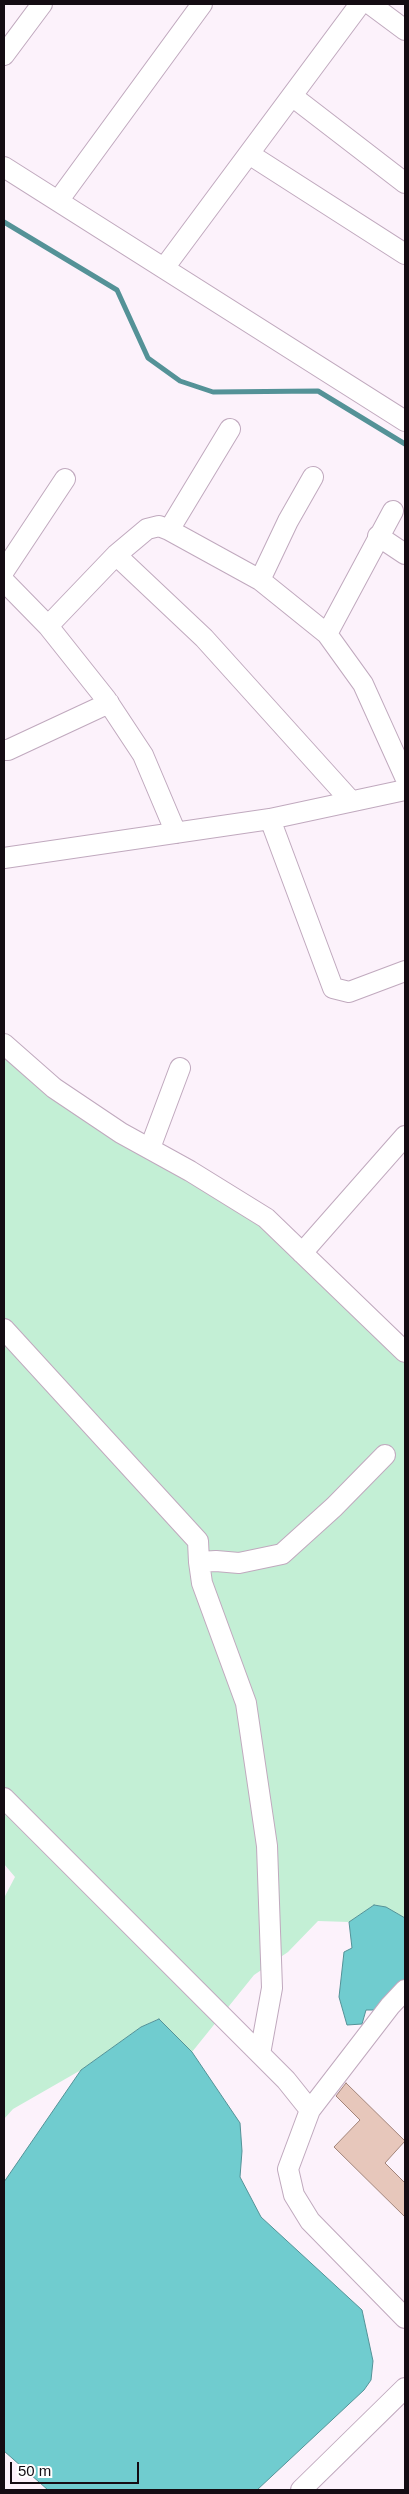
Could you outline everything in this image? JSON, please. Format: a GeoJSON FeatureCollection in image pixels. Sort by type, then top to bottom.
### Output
{"type":"FeatureCollection","features":[{"type":"Feature","properties":{"kind":"street"},"geometry":{"type":"LineString","coordinates":[[4,55],[42,4]]}},
{"type":"Feature","properties":{"kind":"street"},"geometry":{"type":"LineString","coordinates":[[58,201],[202,4]]}},
{"type":"Feature","properties":{"kind":"street"},"geometry":{"type":"LineString","coordinates":[[164,268],[360,4]]}},
{"type":"Feature","properties":{"kind":"street"},"geometry":{"type":"LineString","coordinates":[[370,4],[405,30]]}},
{"type":"Feature","properties":{"kind":"street"},"geometry":{"type":"LineString","coordinates":[[292,96],[405,184]]}},
{"type":"Feature","properties":{"kind":"street"},"geometry":{"type":"LineString","coordinates":[[249,154],[405,254]]}},
{"type":"Feature","properties":{"kind":"street"},"geometry":{"type":"LineString","coordinates":[[4,167],[405,421]]}},
{"type":"Feature","properties":{"kind":"street"},"geometry":{"type":"LineString","coordinates":[[169,530],[230,429]]}},
{"type":"Feature","properties":{"kind":"street"},"geometry":{"type":"LineString","coordinates":[[260,580],[288,521],[314,477]]}},
{"type":"Feature","properties":{"kind":"street"},"geometry":{"type":"LineString","coordinates":[[4,571],[65,479]]}},
{"type":"Feature","properties":{"kind":"street"},"geometry":{"type":"LineString","coordinates":[[327,634],[393,511]]}},
{"type":"Feature","properties":{"kind":"street"},"geometry":{"type":"LineString","coordinates":[[48,626],[116,554],[147,529],[159,526],[169,530],[260,580],[327,634],[351,664],[363,684],[405,777]]}},
{"type":"Feature","properties":{"kind":"street"},"geometry":{"type":"LineString","coordinates":[[378,536],[405,554]]}},
{"type":"Feature","properties":{"kind":"street"},"geometry":{"type":"LineString","coordinates":[[116,554],[204,638],[351,800]]}},
{"type":"Feature","properties":{"kind":"street"},"geometry":{"type":"LineString","coordinates":[[4,581],[48,626],[108,703],[143,755],[176,832]]}},
{"type":"Feature","properties":{"kind":"street"},"geometry":{"type":"LineString","coordinates":[[4,750],[8,750],[108,703]]}},
{"type":"Feature","properties":{"kind":"street"},"geometry":{"type":"LineString","coordinates":[[4,858],[270,819],[351,800],[405,790]]}},
{"type":"Feature","properties":{"kind":"street"},"geometry":{"type":"LineString","coordinates":[[270,819],[332,988],[349,992],[405,971]]}},
{"type":"Feature","properties":{"kind":"street"},"geometry":{"type":"LineString","coordinates":[[4,1044],[54,1088],[121,1133],[150,1148],[266,1218],[405,1352]]}},
{"type":"Feature","properties":{"kind":"street"},"geometry":{"type":"LineString","coordinates":[[150,1148],[180,1068]]}},
{"type":"Feature","properties":{"kind":"street"},"geometry":{"type":"LineString","coordinates":[[302,1253],[405,1136]]}},
{"type":"Feature","properties":{"kind":"street"},"geometry":{"type":"LineString","coordinates":[[4,1329],[198,1541],[202,1583],[246,1703],[267,1846],[272,1988],[260,2054]]}},
{"type":"Feature","properties":{"kind":"street"},"geometry":{"type":"LineString","coordinates":[[199,1562],[239,1563],[282,1554],[334,1507],[385,1455]]}},
{"type":"Feature","properties":{"kind":"street"},"geometry":{"type":"LineString","coordinates":[[4,1798],[286,2080],[310,2110]]}},
{"type":"Feature","properties":{"kind":"street"},"geometry":{"type":"LineString","coordinates":[[405,1990],[390,2006],[310,2110],[288,2169],[294,2195],[310,2221],[405,2318]]}},
{"type":"Feature","properties":{"kind":"street"},"geometry":{"type":"LineString","coordinates":[[301,2490],[405,2388]]}},
{"type":"Feature","properties":{"kind":"green space"},"geometry":{"type":"Polygon","coordinates":[[[4,1052],[263,1223],[405,1361],[405,1918],[386,1907],[374,1905],[349,1922],[318,1921],[288,1952],[254,1975],[192,2052],[158,2019],[141,2027],[81,2070],[13,2109],[4,2119],[4,1898],[15,1877],[4,1864],[4,1052]]]}},
{"type":"Feature","properties":{"kind":"water"},"geometry":{"type":"Polygon","coordinates":[[[374,1905],[386,1907],[405,1918],[405,1979],[377,2010],[366,2010],[362,2024],[347,2025],[339,1997],[344,1952],[352,1948],[349,1922],[374,1905]]]}},
{"type":"Feature","properties":{"kind":"water"},"geometry":{"type":"Polygon","coordinates":[[[159,2019],[192,2052],[240,2123],[242,2151],[240,2177],[261,2217],[362,2310],[373,2361],[371,2380],[364,2390],[257,2490],[48,2490],[4,2451],[4,2182],[81,2070],[141,2027],[159,2019]]]}},
{"type":"Feature","properties":{"kind":"building"},"geometry":{"type":"Polygon","coordinates":[[[346,2083],[405,2141],[385,2163],[405,2183],[405,2217],[334,2147],[360,2120],[336,2096],[346,2083]]]}},
{"type":"Feature","properties":{"kind":"waterway"},"geometry":{"type":"LineString","coordinates":[[4,222],[117,290],[148,358],[180,381],[213,392],[318,391],[405,444]]}}]}
